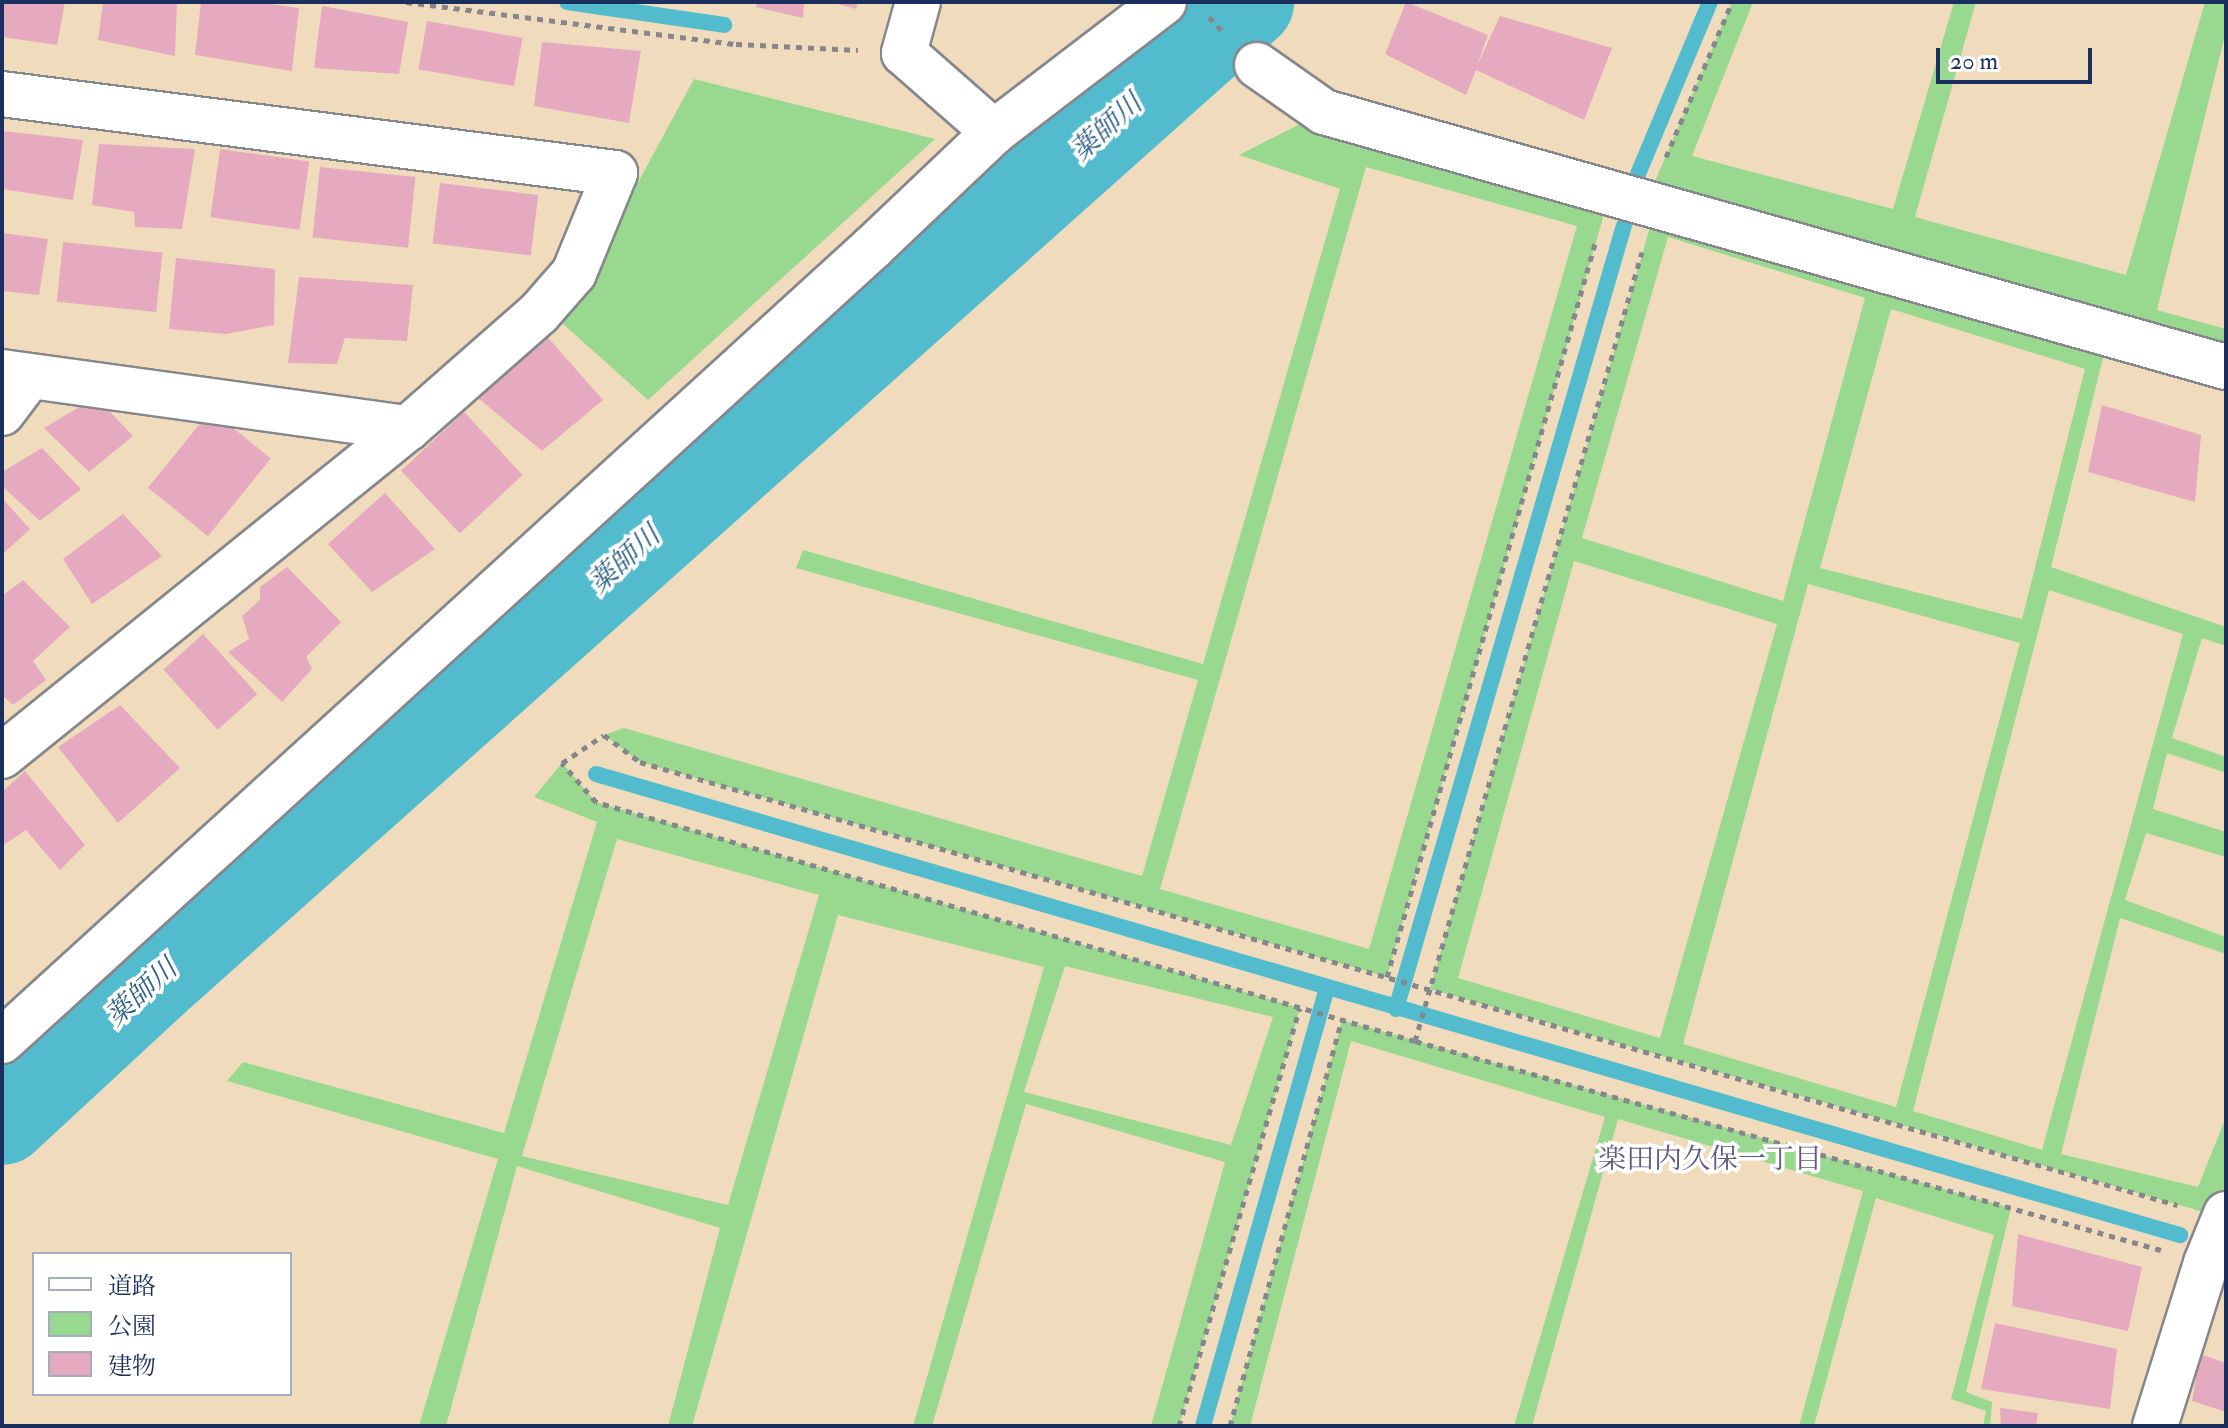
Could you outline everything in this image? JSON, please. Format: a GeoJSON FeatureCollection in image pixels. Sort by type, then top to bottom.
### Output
{"type":"FeatureCollection","features":[{"type":"Feature","properties":{"kind":"street"},"geometry":{"type":"LineString","coordinates":[[918,2],[904,53],[994,132]]}},
{"type":"Feature","properties":{"kind":"street"},"geometry":{"type":"LineString","coordinates":[[2,1041],[873,247],[994,132],[1164,2]]}},
{"type":"Feature","properties":{"kind":"street"},"geometry":{"type":"LineString","coordinates":[[1257,65],[1324,112],[2226,367]]}},
{"type":"Feature","properties":{"kind":"street"},"geometry":{"type":"LineString","coordinates":[[2,94],[615,173],[574,273],[539,313],[408,428],[2,756]]}},
{"type":"Feature","properties":{"kind":"street"},"geometry":{"type":"LineString","coordinates":[[2,413],[16,374],[408,428]]}},
{"type":"Feature","properties":{"kind":"street"},"geometry":{"type":"LineString","coordinates":[[2155,1426],[2206,1263],[2225,1216]]}},
{"type":"Feature","properties":{"kind":"path"},"geometry":{"type":"LineString","coordinates":[[406,2],[736,44],[904,53]]}},
{"type":"Feature","properties":{"kind":"path"},"geometry":{"type":"LineString","coordinates":[[1387,977],[1637,200],[1732,2]]}},
{"type":"Feature","properties":{"kind":"path"},"geometry":{"type":"LineString","coordinates":[[1415,1041],[1637,200]]}},
{"type":"Feature","properties":{"kind":"path"},"geometry":{"type":"LineString","coordinates":[[2206,1263],[1415,1041],[596,802],[562,763],[604,735],[640,762],[2225,1216]]}},
{"type":"Feature","properties":{"kind":"path"},"geometry":{"type":"LineString","coordinates":[[1179,1426],[1300,1008]]}},
{"type":"Feature","properties":{"kind":"path"},"geometry":{"type":"LineString","coordinates":[[1230,1426],[1342,1020]]}},
{"type":"Feature","properties":{"kind":"green space"},"geometry":{"type":"Polygon","coordinates":[[[1732,2],[1753,2],[1692,156],[1893,209],[1954,2],[1976,2],[1915,217],[2126,275],[2205,2],[2226,2],[2226,31],[2157,310],[2226,329],[2226,367],[2109,334],[2051,567],[2226,627],[2226,646],[2202,638],[2172,738],[2226,757],[2226,773],[2167,753],[2153,809],[2226,832],[2226,857],[2146,833],[2125,900],[2226,937],[2226,954],[2120,918],[2061,1154],[2198,1187],[2226,1117],[2224,1218],[1430,989],[1656,206],[1646,202],[1732,2]],[[1668,237],[1582,538],[1783,601],[1865,298],[1668,237]],[[1891,309],[1820,568],[2022,619],[2085,369],[1891,309]],[[1574,561],[1458,978],[1660,1038],[1777,624],[1574,561]],[[1808,584],[1683,1044],[1896,1107],[2020,643],[1808,584]],[[2049,590],[1913,1111],[2042,1150],[2183,634],[2049,590]]]}},
{"type":"Feature","properties":{"kind":"green space"},"geometry":{"type":"Polygon","coordinates":[[[694,79],[935,139],[648,400],[562,323],[694,79]]]}},
{"type":"Feature","properties":{"kind":"green space"},"geometry":{"type":"Polygon","coordinates":[[[1324,112],[1610,193],[1387,977],[640,762],[604,735],[624,728],[1142,876],[1198,680],[796,568],[803,550],[1203,664],[1340,189],[1239,155],[1324,112]],[[1366,167],[1160,889],[1369,949],[1577,226],[1366,167]]]}},
{"type":"Feature","properties":{"kind":"green space"},"geometry":{"type":"Polygon","coordinates":[[[562,763],[596,802],[1300,1008],[1179,1426],[1151,1426],[1225,1162],[1026,1104],[932,1426],[913,1426],[1044,967],[838,915],[692,1426],[668,1426],[720,1228],[517,1166],[446,1426],[419,1426],[498,1159],[227,1081],[243,1062],[504,1133],[597,822],[534,797],[562,763]],[[617,839],[522,1156],[728,1205],[819,895],[617,839]],[[1065,966],[1024,1092],[1231,1145],[1273,1017],[1065,966]]]}},
{"type":"Feature","properties":{"kind":"green space"},"geometry":{"type":"Polygon","coordinates":[[[1342,1020],[2011,1208],[1966,1392],[1992,1402],[1990,1426],[1983,1426],[1986,1411],[1951,1399],[1994,1235],[1876,1198],[1814,1426],[1799,1426],[1863,1191],[1618,1119],[1532,1426],[1514,1426],[1605,1117],[1351,1041],[1250,1426],[1230,1426],[1342,1020]]]}},
{"type":"Feature","properties":{"kind":"building"},"geometry":{"type":"Polygon","coordinates":[[[2,2],[65,2],[57,45],[2,37],[2,2]]]}},
{"type":"Feature","properties":{"kind":"building"},"geometry":{"type":"Polygon","coordinates":[[[103,2],[177,2],[175,56],[98,40],[103,2]]]}},
{"type":"Feature","properties":{"kind":"building"},"geometry":{"type":"Polygon","coordinates":[[[201,2],[255,2],[299,8],[292,71],[195,55],[201,2]]]}},
{"type":"Feature","properties":{"kind":"building"},"geometry":{"type":"Polygon","coordinates":[[[757,2],[804,2],[803,18],[756,7],[757,2]]]}},
{"type":"Feature","properties":{"kind":"building"},"geometry":{"type":"Polygon","coordinates":[[[831,2],[858,2],[856,9],[831,2]]]}},
{"type":"Feature","properties":{"kind":"building"},"geometry":{"type":"Polygon","coordinates":[[[1406,2],[1488,35],[1477,66],[1500,16],[1612,48],[1584,120],[1476,70],[1466,95],[1385,54],[1406,2]]]}},
{"type":"Feature","properties":{"kind":"building"},"geometry":{"type":"Polygon","coordinates":[[[322,6],[408,22],[399,74],[314,68],[322,6]]]}},
{"type":"Feature","properties":{"kind":"building"},"geometry":{"type":"Polygon","coordinates":[[[427,21],[523,38],[514,86],[418,69],[427,21]]]}},
{"type":"Feature","properties":{"kind":"building"},"geometry":{"type":"Polygon","coordinates":[[[542,42],[641,51],[629,123],[534,106],[542,42]]]}},
{"type":"Feature","properties":{"kind":"building"},"geometry":{"type":"Polygon","coordinates":[[[2,131],[83,140],[73,200],[2,189],[2,131]]]}},
{"type":"Feature","properties":{"kind":"building"},"geometry":{"type":"Polygon","coordinates":[[[99,144],[195,149],[182,229],[135,227],[134,212],[92,205],[99,144]]]}},
{"type":"Feature","properties":{"kind":"building"},"geometry":{"type":"Polygon","coordinates":[[[220,149],[309,162],[300,230],[210,217],[220,149]]]}},
{"type":"Feature","properties":{"kind":"building"},"geometry":{"type":"Polygon","coordinates":[[[320,167],[415,177],[408,248],[313,238],[320,167]]]}},
{"type":"Feature","properties":{"kind":"building"},"geometry":{"type":"Polygon","coordinates":[[[440,183],[538,195],[531,256],[433,244],[440,183]]]}},
{"type":"Feature","properties":{"kind":"building"},"geometry":{"type":"Polygon","coordinates":[[[2,233],[48,239],[39,295],[2,291],[2,233]]]}},
{"type":"Feature","properties":{"kind":"building"},"geometry":{"type":"Polygon","coordinates":[[[63,242],[162,252],[156,312],[57,302],[63,242]]]}},
{"type":"Feature","properties":{"kind":"building"},"geometry":{"type":"Polygon","coordinates":[[[176,258],[275,269],[274,325],[226,334],[169,329],[176,258]]]}},
{"type":"Feature","properties":{"kind":"building"},"geometry":{"type":"Polygon","coordinates":[[[299,277],[413,285],[407,341],[345,338],[337,364],[288,363],[299,277]]]}},
{"type":"Feature","properties":{"kind":"building"},"geometry":{"type":"Polygon","coordinates":[[[543,332],[603,400],[542,451],[473,394],[543,332]]]}},
{"type":"Feature","properties":{"kind":"building"},"geometry":{"type":"Polygon","coordinates":[[[96,397],[133,436],[89,472],[44,428],[96,397]]]}},
{"type":"Feature","properties":{"kind":"building"},"geometry":{"type":"Polygon","coordinates":[[[2102,405],[2201,435],[2195,502],[2088,472],[2102,405]]]}},
{"type":"Feature","properties":{"kind":"building"},"geometry":{"type":"Polygon","coordinates":[[[211,410],[271,458],[208,536],[148,488],[211,410]]]}},
{"type":"Feature","properties":{"kind":"building"},"geometry":{"type":"Polygon","coordinates":[[[464,412],[523,475],[460,534],[401,471],[464,412]]]}},
{"type":"Feature","properties":{"kind":"building"},"geometry":{"type":"Polygon","coordinates":[[[42,448],[81,489],[40,521],[2,486],[2,472],[42,448]]]}},
{"type":"Feature","properties":{"kind":"building"},"geometry":{"type":"Polygon","coordinates":[[[385,493],[435,549],[372,592],[328,544],[385,493]]]}},
{"type":"Feature","properties":{"kind":"building"},"geometry":{"type":"Polygon","coordinates":[[[2,498],[30,529],[2,555],[2,498]]]}},
{"type":"Feature","properties":{"kind":"building"},"geometry":{"type":"Polygon","coordinates":[[[123,514],[162,556],[92,604],[63,559],[123,514]]]}},
{"type":"Feature","properties":{"kind":"building"},"geometry":{"type":"Polygon","coordinates":[[[287,567],[341,622],[306,657],[312,669],[282,702],[228,652],[249,639],[242,616],[260,600],[260,587],[287,567]]]}},
{"type":"Feature","properties":{"kind":"building"},"geometry":{"type":"Polygon","coordinates":[[[23,580],[70,627],[33,661],[46,680],[13,705],[2,695],[2,596],[23,580]]]}},
{"type":"Feature","properties":{"kind":"building"},"geometry":{"type":"Polygon","coordinates":[[[203,634],[257,694],[218,730],[164,669],[203,634]]]}},
{"type":"Feature","properties":{"kind":"building"},"geometry":{"type":"Polygon","coordinates":[[[120,705],[180,768],[118,823],[58,747],[120,705]]]}},
{"type":"Feature","properties":{"kind":"building"},"geometry":{"type":"Polygon","coordinates":[[[25,771],[85,845],[60,870],[26,830],[2,846],[2,792],[25,771]]]}},
{"type":"Feature","properties":{"kind":"building"},"geometry":{"type":"Polygon","coordinates":[[[2018,1234],[2142,1267],[2128,1331],[2012,1306],[2018,1234]]]}},
{"type":"Feature","properties":{"kind":"building"},"geometry":{"type":"Polygon","coordinates":[[[1995,1323],[2117,1349],[2110,1409],[1981,1389],[1995,1323]]]}},
{"type":"Feature","properties":{"kind":"building"},"geometry":{"type":"Polygon","coordinates":[[[2200,1354],[2226,1363],[2226,1412],[2192,1401],[2200,1354]]]}},
{"type":"Feature","properties":{"kind":"building"},"geometry":{"type":"Polygon","coordinates":[[[2000,1408],[2038,1413],[2036,1426],[2001,1426],[2000,1408]]]}},
{"type":"Feature","properties":{"kind":"waterway"},"geometry":{"type":"LineString","coordinates":[[567,2],[724,25]]}},
{"type":"Feature","properties":{"kind":"waterway","name":"薬師川"},"geometry":{"type":"LineString","coordinates":[[2,1118],[151,980],[1247,2]]}},
{"type":"Feature","properties":{"kind":"waterway"},"geometry":{"type":"LineString","coordinates":[[1638,174],[1710,2]]}},
{"type":"Feature","properties":{"kind":"waterway"},"geometry":{"type":"LineString","coordinates":[[1396,1009],[1624,225]]}},
{"type":"Feature","properties":{"kind":"waterway"},"geometry":{"type":"LineString","coordinates":[[596,774],[2180,1235]]}},
{"type":"Feature","properties":{"kind":"waterway"},"geometry":{"type":"LineString","coordinates":[[1203,1426],[1327,988]]}},
{"type":"Feature","properties":{"kind":"district","name":"楽田内久保一丁目"},"geometry":{"type":"Point","coordinates":[1710,1160]}}]}
